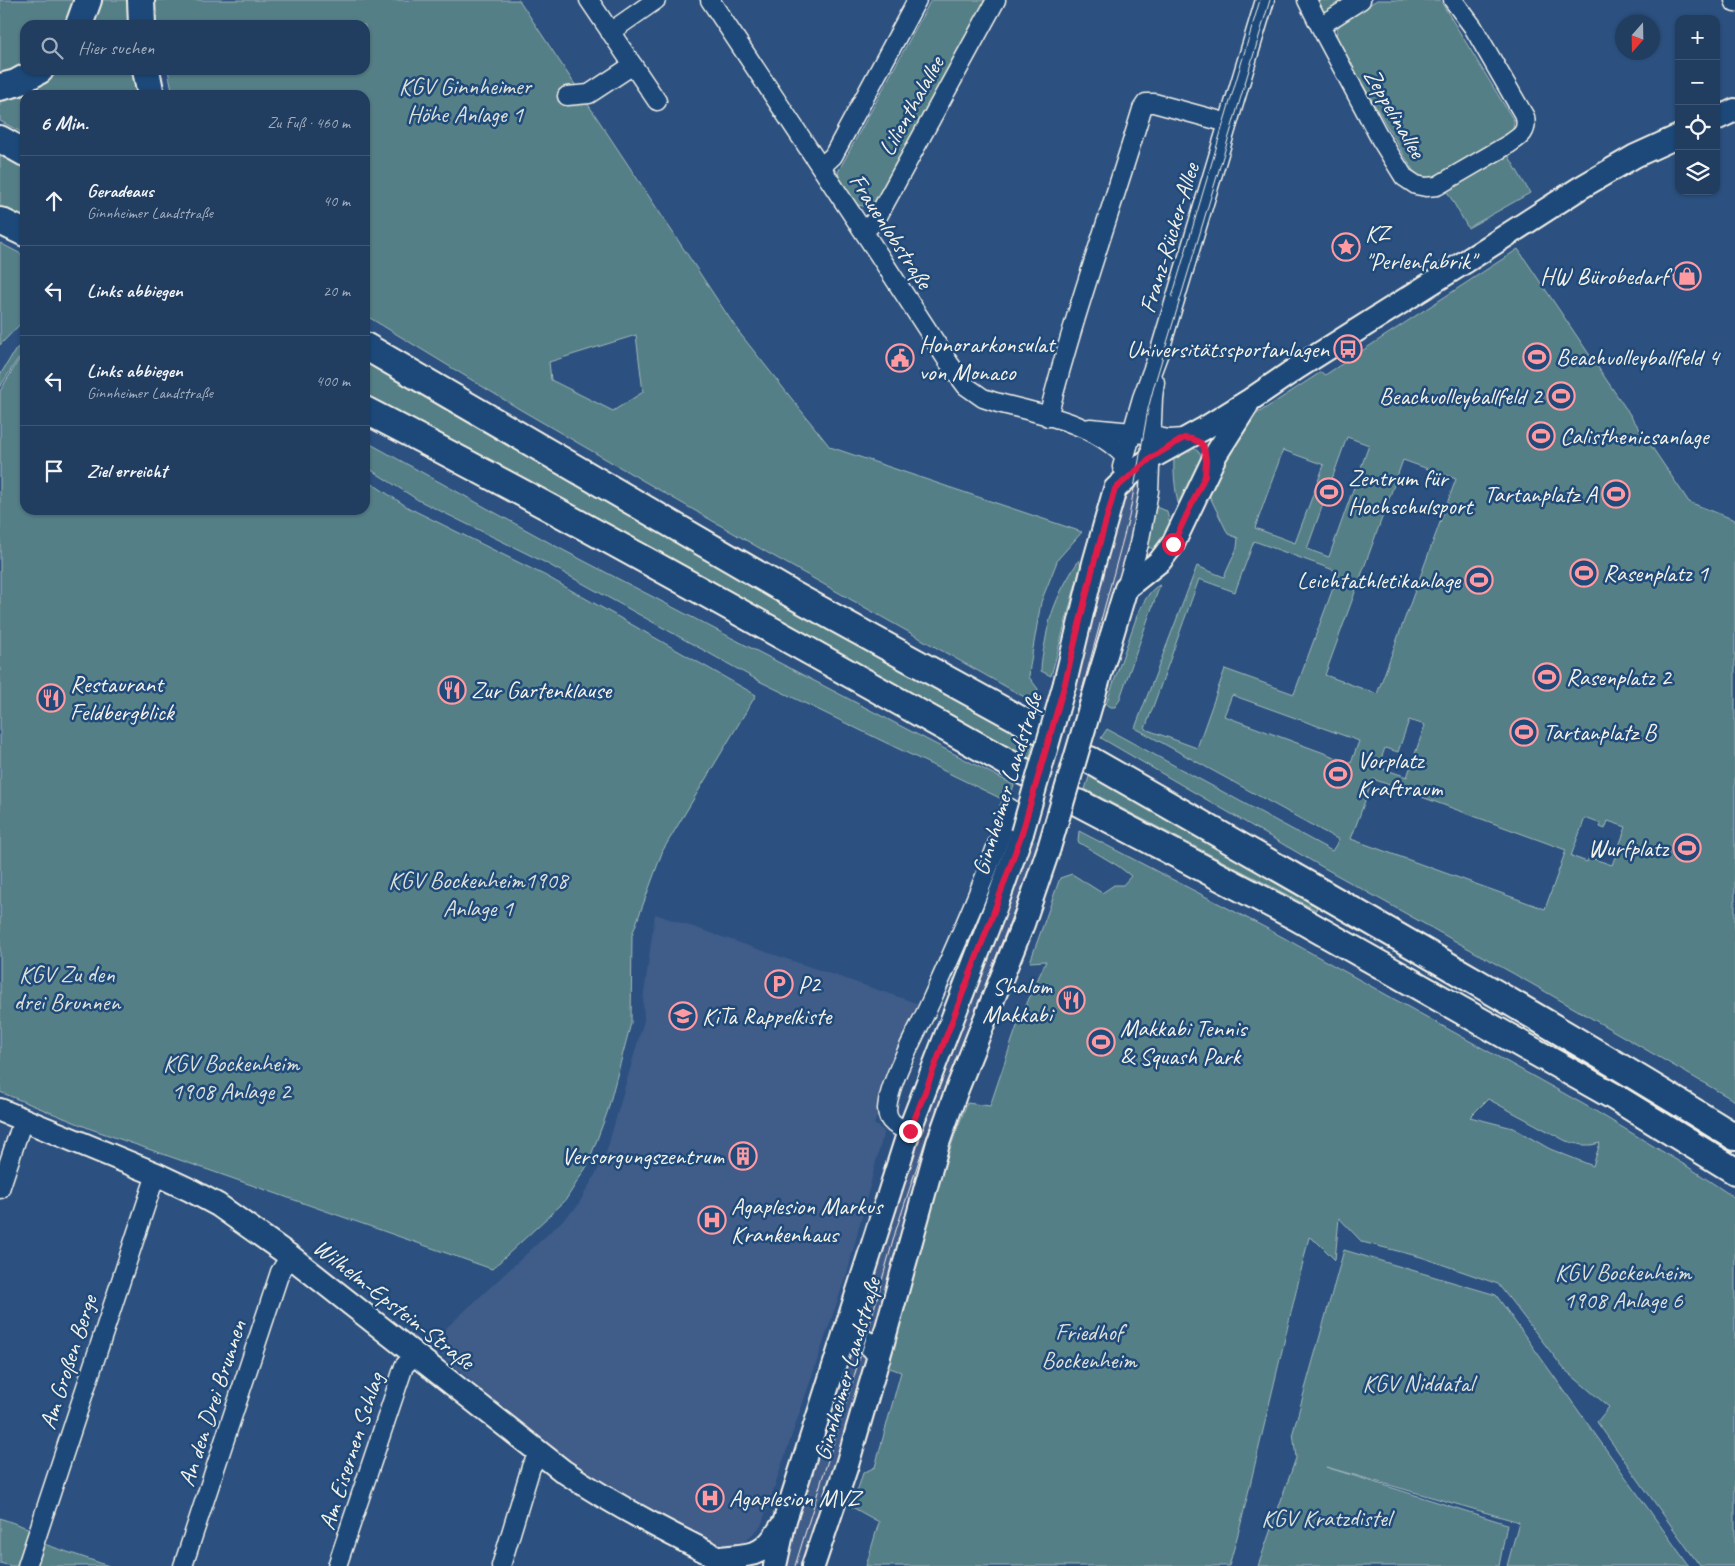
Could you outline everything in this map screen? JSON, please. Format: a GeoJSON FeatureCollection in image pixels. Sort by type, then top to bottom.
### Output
{"type":"FeatureCollection","features":[{"type":"Feature","properties":{"kind":"highway"},"geometry":{"type":"LineString","coordinates":[[81,20],[88,0]]}},
{"type":"Feature","properties":{"kind":"highway"},"geometry":{"type":"LineString","coordinates":[[0,87],[16,83],[31,75]]}},
{"type":"Feature","properties":{"kind":"highway"},"geometry":{"type":"LineString","coordinates":[[147,75],[150,90]]}},
{"type":"Feature","properties":{"kind":"highway"},"geometry":{"type":"LineString","coordinates":[[0,139],[20,150]]}},
{"type":"Feature","properties":{"kind":"highway"},"geometry":{"type":"LineString","coordinates":[[0,221],[20,231]]}},
{"type":"Feature","properties":{"kind":"highway"},"geometry":{"type":"LineString","coordinates":[[370,348],[795,596],[1037,729]]}},
{"type":"Feature","properties":{"kind":"highway"},"geometry":{"type":"LineString","coordinates":[[370,413],[720,602],[1026,773]]}},
{"type":"Feature","properties":{"kind":"highway"},"geometry":{"type":"LineString","coordinates":[[1090,760],[1441,960],[1735,1137]]}},
{"type":"Feature","properties":{"kind":"highway"},"geometry":{"type":"LineString","coordinates":[[1078,803],[1296,917],[1613,1096],[1735,1171]]}},
{"type":"Feature","properties":{"kind":"main road"},"geometry":{"type":"LineString","coordinates":[[1720,117],[1735,110]]}},
{"type":"Feature","properties":{"kind":"main road"},"geometry":{"type":"LineString","coordinates":[[1115,489],[1151,458],[1250,400],[1297,368],[1587,184],[1635,156],[1675,138]]}},
{"type":"Feature","properties":{"kind":"main road"},"geometry":{"type":"LineString","coordinates":[[1126,588],[1166,554],[1173,544],[1216,454],[1250,400]]}},
{"type":"Feature","properties":{"kind":"main road"},"geometry":{"type":"LineString","coordinates":[[1184,438],[1197,441],[1204,447],[1206,460],[1205,476]]}},
{"type":"Feature","properties":{"kind":"main road","name":"Ginnheimer Landstraße"},"geometry":{"type":"LineString","coordinates":[[775,1566],[785,1520],[910,1131],[1022,833],[1065,683],[1094,563],[1115,489]]}},
{"type":"Feature","properties":{"kind":"main road","name":"Ginnheimer Landstraße"},"geometry":{"type":"LineString","coordinates":[[814,1565],[847,1465],[879,1357],[944,1126],[1025,917],[1048,848],[1126,588]]}},
{"type":"Feature","properties":{"kind":"main road","name":"Wilhelm-Epstein-Straße"},"geometry":{"type":"LineString","coordinates":[[7,1114],[156,1174],[218,1205],[290,1256],[563,1471],[609,1500],[727,1562]]}},
{"type":"Feature","properties":{"kind":"main road"},"geometry":{"type":"LineString","coordinates":[[842,1343],[852,1339],[865,1341],[873,1347],[879,1357]]}},
{"type":"Feature","properties":{"kind":"main road"},"geometry":{"type":"LineString","coordinates":[[727,1562],[764,1550],[773,1540],[785,1520]]}},
{"type":"Feature","properties":{"kind":"street"},"geometry":{"type":"LineString","coordinates":[[589,0],[657,100]]}},
{"type":"Feature","properties":{"kind":"street"},"geometry":{"type":"LineString","coordinates":[[610,32],[656,0]]}},
{"type":"Feature","properties":{"kind":"street","name":"Frauenlobstraße"},"geometry":{"type":"LineString","coordinates":[[710,0],[864,231],[948,363],[966,386],[982,398],[1080,427],[1117,448],[1125,457]]}},
{"type":"Feature","properties":{"kind":"street","name":"Lilienthalallee"},"geometry":{"type":"LineString","coordinates":[[821,167],[833,156],[917,0]]}},
{"type":"Feature","properties":{"kind":"street","name":"Lilienthalallee"},"geometry":{"type":"LineString","coordinates":[[864,231],[878,216],[996,0]]}},
{"type":"Feature","properties":{"kind":"street","name":"Franz-Rücker-Allee"},"geometry":{"type":"LineString","coordinates":[[1115,489],[1142,398],[1160,350],[1265,0]]}},
{"type":"Feature","properties":{"kind":"street","name":"Zeppelinallee"},"geometry":{"type":"LineString","coordinates":[[1307,0],[1381,140],[1404,177],[1416,185],[1426,187],[1437,186],[1519,137],[1526,125],[1525,117],[1473,27],[1453,0]]}},
{"type":"Feature","properties":{"kind":"street"},"geometry":{"type":"LineString","coordinates":[[1320,26],[1361,0]]}},
{"type":"Feature","properties":{"kind":"street"},"geometry":{"type":"LineString","coordinates":[[567,96],[590,94],[633,65]]}},
{"type":"Feature","properties":{"kind":"street"},"geometry":{"type":"LineString","coordinates":[[1048,417],[1090,268],[1122,177],[1142,109],[1146,103],[1154,103],[1228,123]]}},
{"type":"Feature","properties":{"kind":"street","name":"Ginnheimer Landstraße"},"geometry":{"type":"LineString","coordinates":[[1126,588],[1141,535],[1149,491],[1152,396],[1160,350]]}},
{"type":"Feature","properties":{"kind":"street","name":"Frauenlobstraße"},"geometry":{"type":"LineString","coordinates":[[1080,427],[1132,432]]}},
{"type":"Feature","properties":{"kind":"street"},"geometry":{"type":"LineString","coordinates":[[1132,432],[1169,439],[1184,438]]}},
{"type":"Feature","properties":{"kind":"street"},"geometry":{"type":"LineString","coordinates":[[910,1131],[890,1121],[887,1109],[889,1098],[898,1072],[956,946],[1010,808]]}},
{"type":"Feature","properties":{"kind":"street"},"geometry":{"type":"LineString","coordinates":[[0,1189],[7,1114]]}},
{"type":"Feature","properties":{"kind":"street","name":"Am Großen Berge"},"geometry":{"type":"LineString","coordinates":[[27,1566],[156,1174]]}},
{"type":"Feature","properties":{"kind":"street","name":"An den Drei Brunnen"},"geometry":{"type":"LineString","coordinates":[[184,1566],[280,1272],[290,1256]]}},
{"type":"Feature","properties":{"kind":"street","name":"Am Eisernen Schlag"},"geometry":{"type":"LineString","coordinates":[[337,1566],[404,1366],[415,1355]]}},
{"type":"Feature","properties":{"kind":"street"},"geometry":{"type":"LineString","coordinates":[[501,1566],[531,1467],[540,1452]]}},
{"type":"Feature","properties":{"kind":"shaded area"},"geometry":{"type":"Polygon","coordinates":[[[1143,477],[1133,536],[1086,694],[1071,687],[1122,498],[1143,477]]]}},
{"type":"Feature","properties":{"kind":"shaded area"},"geometry":{"type":"Polygon","coordinates":[[[1029,837],[1043,845],[877,1345],[851,1331],[897,1185],[1029,837]]]}},
{"type":"Feature","properties":{"kind":"shaded area","name":"Agaplesion Markus Krankenhaus"},"geometry":{"type":"Polygon","coordinates":[[[655,914],[922,1005],[874,1124],[884,1131],[848,1270],[761,1526],[737,1549],[698,1537],[560,1458],[429,1344],[577,1207],[605,1157],[644,1020],[643,1001],[655,914]]]}},
{"type":"Feature","properties":{"kind":"shaded area"},"geometry":{"type":"Polygon","coordinates":[[[853,1345],[868,1357],[845,1431],[842,1451],[805,1566],[783,1566],[787,1545],[853,1345]]]}},
{"type":"Feature","properties":{"kind":"green space"},"geometry":{"type":"Polygon","coordinates":[[[0,0],[79,0],[71,20],[20,20],[20,69],[0,75],[0,0]]]}},
{"type":"Feature","properties":{"kind":"green space"},"geometry":{"type":"Polygon","coordinates":[[[97,0],[131,0],[133,20],[91,20],[97,0]]]}},
{"type":"Feature","properties":{"kind":"green space","name":"KGV Ginnheimer Höhe Anlage 1"},"geometry":{"type":"Polygon","coordinates":[[[154,0],[519,0],[738,331],[830,447],[1082,532],[1058,559],[1041,602],[1029,677],[1038,689],[1035,703],[768,553],[521,410],[370,318],[370,90],[172,90],[169,75],[370,75],[370,20],[155,20],[154,0]],[[636,335],[549,362],[551,380],[613,411],[643,392],[636,335]]]}},
{"type":"Feature","properties":{"kind":"green space"},"geometry":{"type":"Polygon","coordinates":[[[931,0],[986,0],[876,202],[868,207],[858,205],[847,194],[838,172],[931,0]]]}},
{"type":"Feature","properties":{"kind":"green space"},"geometry":{"type":"Polygon","coordinates":[[[1317,0],[1349,0],[1324,15],[1317,0]]]}},
{"type":"Feature","properties":{"kind":"green space"},"geometry":{"type":"Polygon","coordinates":[[[1377,0],[1440,0],[1514,121],[1509,139],[1434,178],[1422,179],[1414,172],[1336,39],[1337,29],[1343,21],[1377,0]]]}},
{"type":"Feature","properties":{"kind":"green space"},"geometry":{"type":"Polygon","coordinates":[[[51,75],[139,75],[142,90],[20,90],[20,131],[0,121],[0,95],[38,85],[51,75]]]}},
{"type":"Feature","properties":{"kind":"green space"},"geometry":{"type":"Polygon","coordinates":[[[0,147],[20,158],[20,217],[0,207],[0,147]]]}},
{"type":"Feature","properties":{"kind":"green space"},"geometry":{"type":"Polygon","coordinates":[[[1507,153],[1530,193],[1468,228],[1444,186],[1507,153]]]}},
{"type":"Feature","properties":{"kind":"green space"},"geometry":{"type":"Polygon","coordinates":[[[0,243],[20,253],[20,324],[0,345],[0,243]]]}},
{"type":"Feature","properties":{"kind":"green space"},"geometry":{"type":"Polygon","coordinates":[[[1518,249],[1689,502],[1735,520],[1735,1101],[1532,984],[1317,864],[1101,738],[1107,729],[1332,851],[1339,840],[1135,728],[1197,566],[1224,577],[1237,548],[1238,538],[1228,534],[1208,493],[1214,475],[1249,419],[1321,372],[1325,375],[1518,249]],[[1347,437],[1307,549],[1329,557],[1369,445],[1347,437]],[[1283,450],[1255,528],[1295,543],[1324,465],[1283,450]],[[1403,460],[1325,675],[1377,694],[1456,479],[1403,460]],[[1254,541],[1235,592],[1199,579],[1145,729],[1197,748],[1225,669],[1294,694],[1339,572],[1254,541]],[[1232,695],[1224,716],[1351,763],[1359,741],[1232,695]],[[1409,720],[1398,752],[1385,748],[1378,767],[1407,777],[1425,725],[1409,720]],[[1373,779],[1351,839],[1545,909],[1566,850],[1373,779]],[[1585,818],[1571,856],[1587,862],[1591,853],[1595,855],[1594,859],[1612,865],[1626,827],[1608,821],[1605,829],[1600,827],[1601,824],[1585,818]]]}},
{"type":"Feature","properties":{"kind":"green space"},"geometry":{"type":"Polygon","coordinates":[[[20,345],[20,358],[17,360],[0,387],[0,375],[20,345]]]}},
{"type":"Feature","properties":{"kind":"green space"},"geometry":{"type":"Polygon","coordinates":[[[20,360],[20,515],[370,515],[370,482],[409,508],[546,576],[756,695],[663,850],[632,935],[631,1023],[607,1113],[587,1166],[565,1201],[492,1269],[91,1129],[0,1092],[0,391],[20,360]]]}},
{"type":"Feature","properties":{"kind":"green space"},"geometry":{"type":"Polygon","coordinates":[[[370,362],[1034,741],[1029,760],[370,401],[370,362]]]}},
{"type":"Feature","properties":{"kind":"green space"},"geometry":{"type":"Polygon","coordinates":[[[370,444],[561,549],[1014,785],[1008,802],[761,682],[544,562],[418,500],[370,469],[370,444]]]}},
{"type":"Feature","properties":{"kind":"green space"},"geometry":{"type":"Polygon","coordinates":[[[1190,447],[1198,451],[1202,459],[1181,516],[1175,486],[1174,457],[1190,447]]]}},
{"type":"Feature","properties":{"kind":"green space"},"geometry":{"type":"Polygon","coordinates":[[[1153,506],[1167,511],[1169,521],[1175,530],[1160,551],[1145,546],[1153,506]]]}},
{"type":"Feature","properties":{"kind":"green space"},"geometry":{"type":"Polygon","coordinates":[[[1079,560],[1081,565],[1051,676],[1041,671],[1047,631],[1057,600],[1079,560]]]}},
{"type":"Feature","properties":{"kind":"green space"},"geometry":{"type":"Polygon","coordinates":[[[1160,585],[1119,701],[1115,707],[1111,707],[1106,704],[1138,613],[1150,593],[1160,585]]]}},
{"type":"Feature","properties":{"kind":"green space"},"geometry":{"type":"Polygon","coordinates":[[[1090,774],[1317,906],[1316,910],[1085,789],[1090,774]]]}},
{"type":"Feature","properties":{"kind":"green space"},"geometry":{"type":"Polygon","coordinates":[[[1079,831],[1268,929],[1592,1109],[1693,1170],[1735,1198],[1735,1566],[1700,1566],[1597,1422],[1609,1407],[1564,1369],[1498,1284],[1421,1257],[1362,1242],[1339,1218],[1335,1260],[1317,1242],[1309,1237],[1241,1523],[1229,1566],[866,1566],[879,1522],[852,1507],[863,1473],[875,1467],[901,1372],[887,1367],[933,1201],[967,1103],[990,1106],[1018,1023],[1046,961],[1030,962],[1060,878],[1072,874],[1102,893],[1114,885],[1123,885],[1131,876],[1078,842],[1079,831]],[[1488,1099],[1470,1117],[1513,1128],[1550,1149],[1593,1166],[1600,1143],[1582,1145],[1566,1141],[1488,1099]]]}},
{"type":"Feature","properties":{"kind":"green space","name":"KGV Niddatal"},"geometry":{"type":"Polygon","coordinates":[[[1344,1250],[1496,1295],[1689,1566],[1507,1566],[1519,1522],[1326,1467],[1507,1524],[1499,1566],[1258,1566],[1296,1458],[1293,1432],[1344,1250]]]}},
{"type":"Feature","properties":{"kind":"green space"},"geometry":{"type":"Polygon","coordinates":[[[0,1518],[33,1530],[29,1539],[109,1566],[11,1566],[0,1563],[0,1518]]]}},
{"type":"Feature","properties":{"kind":"tunnel"},"geometry":{"type":"LineString","coordinates":[[1037,729],[1090,760]]}},
{"type":"Feature","properties":{"kind":"tunnel"},"geometry":{"type":"LineString","coordinates":[[1026,773],[1079,803]]}},
{"type":"Feature","properties":{"kind":"tram line"},"geometry":{"type":"LineString","coordinates":[[1172,297],[1260,0]]}},
{"type":"Feature","properties":{"kind":"tram line"},"geometry":{"type":"LineString","coordinates":[[795,1566],[865,1341],[896,1230],[929,1130],[1019,898],[1049,812],[1129,517],[1148,409],[1154,386],[1270,0]]}},
{"type":"Feature","properties":{"kind":"place","name":"KZ \"Perlenfabrik\""},"geometry":{"type":"Point","coordinates":[1346,247]}},
{"type":"Feature","properties":{"kind":"place","name":"HW Bürobedarf"},"geometry":{"type":"Point","coordinates":[1687,276]}},
{"type":"Feature","properties":{"kind":"place","name":"Universitätssportanlagen"},"geometry":{"type":"Point","coordinates":[1348,349]}},
{"type":"Feature","properties":{"kind":"place","name":"Beachvolleyballfeld 4"},"geometry":{"type":"Point","coordinates":[1537,357]}},
{"type":"Feature","properties":{"kind":"place","name":"Honorarkonsulat von Monaco"},"geometry":{"type":"Point","coordinates":[900,358]}},
{"type":"Feature","properties":{"kind":"place","name":"Beachvolleyballfeld 2"},"geometry":{"type":"Point","coordinates":[1561,396]}},
{"type":"Feature","properties":{"kind":"place","name":"Calisthenicsanlage"},"geometry":{"type":"Point","coordinates":[1541,436]}},
{"type":"Feature","properties":{"kind":"place","name":"Zentrum für Hochschulsport"},"geometry":{"type":"Point","coordinates":[1329,492]}},
{"type":"Feature","properties":{"kind":"place","name":"Tartanplatz A"},"geometry":{"type":"Point","coordinates":[1616,494]}},
{"type":"Feature","properties":{"kind":"place","name":"Rasenplatz 1"},"geometry":{"type":"Point","coordinates":[1584,573]}},
{"type":"Feature","properties":{"kind":"place","name":"Leichtathletikanlage"},"geometry":{"type":"Point","coordinates":[1479,580]}},
{"type":"Feature","properties":{"kind":"place","name":"Rasenplatz 2"},"geometry":{"type":"Point","coordinates":[1547,677]}},
{"type":"Feature","properties":{"kind":"place","name":"Zur Gartenklause"},"geometry":{"type":"Point","coordinates":[452,690]}},
{"type":"Feature","properties":{"kind":"place","name":"Restaurant Feldbergblick"},"geometry":{"type":"Point","coordinates":[51,698]}},
{"type":"Feature","properties":{"kind":"place","name":"Tartanplatz B"},"geometry":{"type":"Point","coordinates":[1524,732]}},
{"type":"Feature","properties":{"kind":"place","name":"Vorplatz Kraftraum"},"geometry":{"type":"Point","coordinates":[1338,774]}},
{"type":"Feature","properties":{"kind":"place","name":"Wurfplatz"},"geometry":{"type":"Point","coordinates":[1687,848]}},
{"type":"Feature","properties":{"kind":"place","name":"P2"},"geometry":{"type":"Point","coordinates":[779,984]}},
{"type":"Feature","properties":{"kind":"place","name":"Shalom Makkabi"},"geometry":{"type":"Point","coordinates":[1071,1000]}},
{"type":"Feature","properties":{"kind":"place","name":"KiTa Rappelkiste"},"geometry":{"type":"Point","coordinates":[683,1016]}},
{"type":"Feature","properties":{"kind":"place","name":"Makkabi Tennis & Squash Park"},"geometry":{"type":"Point","coordinates":[1101,1042]}},
{"type":"Feature","properties":{"kind":"place","name":"Versorgungszentrum"},"geometry":{"type":"Point","coordinates":[743,1156]}},
{"type":"Feature","properties":{"kind":"place","name":"Agaplesion Markus Krankenhaus"},"geometry":{"type":"Point","coordinates":[712,1220]}},
{"type":"Feature","properties":{"kind":"place","name":"Agaplesion MVZ"},"geometry":{"type":"Point","coordinates":[710,1498]}},
{"type":"Feature","properties":{"kind":"route"},"geometry":{"type":"LineString","coordinates":[[910,1131],[1022,833],[1065,683],[1102,531],[1115,489],[1151,458],[1184,438],[1192,439],[1201,443],[1204,447],[1206,453],[1205,476],[1173,544]]}},
{"type":"Feature","properties":{"kind":"park label","name":"KGV Bockenheim1908 Anlage 1"},"geometry":{"type":"Point","coordinates":[478,894]}},
{"type":"Feature","properties":{"kind":"park label","name":"KGV Zu den drei Brunnen"},"geometry":{"type":"Point","coordinates":[67,988]}},
{"type":"Feature","properties":{"kind":"park label","name":"KGV Bockenheim 1908 Anlage 2"},"geometry":{"type":"Point","coordinates":[231,1077]}},
{"type":"Feature","properties":{"kind":"park label","name":"KGV Bockenheim 1908 Anlage 6"},"geometry":{"type":"Point","coordinates":[1623,1286]}},
{"type":"Feature","properties":{"kind":"park label","name":"Friedhof Bockenheim"},"geometry":{"type":"Point","coordinates":[1089,1346]}},
{"type":"Feature","properties":{"kind":"park label","name":"KGV Kratzdistel"},"geometry":{"type":"Point","coordinates":[1326,1518]}}]}
